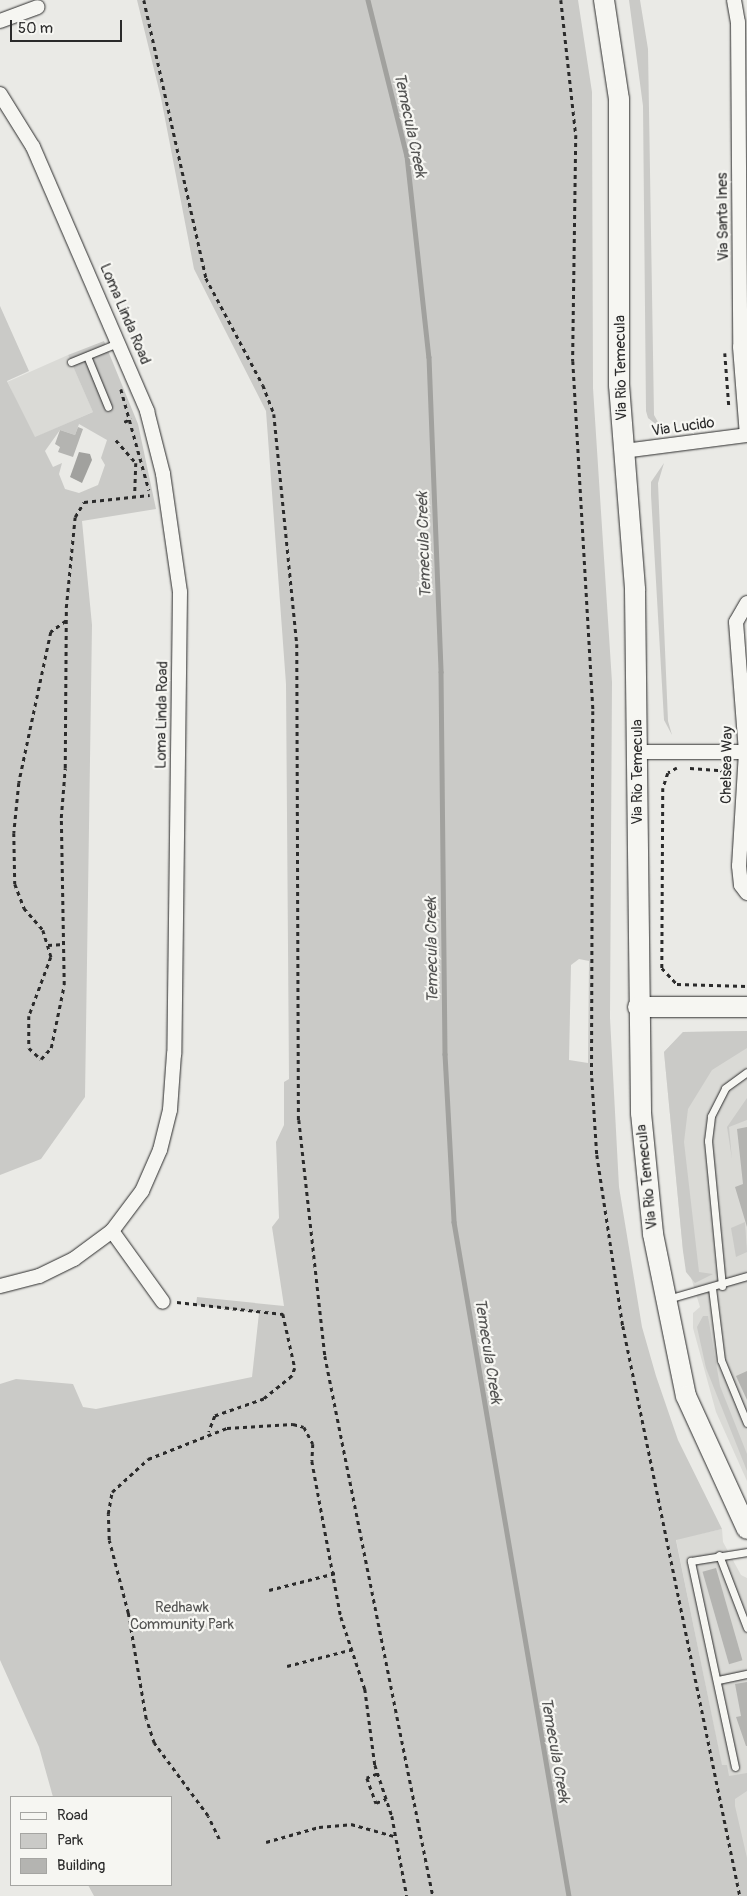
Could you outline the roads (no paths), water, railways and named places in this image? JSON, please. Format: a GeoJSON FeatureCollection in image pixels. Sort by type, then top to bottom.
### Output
{"type":"FeatureCollection","features":[{"type":"Feature","properties":{"kind":"street","name":"Via Rio Temecula"},"geometry":{"type":"LineString","coordinates":[[604,0],[618,99],[619,385],[635,590],[638,752],[638,1007],[641,1113],[663,1300],[686,1396],[747,1529]]}},
{"type":"Feature","properties":{"kind":"street","name":"Via Santa Ines"},"geometry":{"type":"LineString","coordinates":[[734,0],[743,108],[740,347],[747,435]]}},
{"type":"Feature","properties":{"kind":"street"},"geometry":{"type":"LineString","coordinates":[[0,21],[38,7]]}},
{"type":"Feature","properties":{"kind":"street","name":"Loma Linda Road"},"geometry":{"type":"LineString","coordinates":[[0,94],[33,147],[121,342],[147,411],[163,474],[178,573],[180,638],[170,1110],[160,1150],[142,1191],[112,1230],[74,1259],[39,1276],[0,1286]]}},
{"type":"Feature","properties":{"kind":"street","name":"Via Lucido"},"geometry":{"type":"LineString","coordinates":[[624,452],[747,435]]}},
{"type":"Feature","properties":{"kind":"street","name":"Chelsea Way"},"geometry":{"type":"LineString","coordinates":[[747,603],[736,622],[746,752],[738,866],[740,885],[747,893]]}},
{"type":"Feature","properties":{"kind":"street"},"geometry":{"type":"LineString","coordinates":[[638,752],[746,752]]}},
{"type":"Feature","properties":{"kind":"street"},"geometry":{"type":"LineString","coordinates":[[638,1007],[747,1008]]}},
{"type":"Feature","properties":{"kind":"street"},"geometry":{"type":"LineString","coordinates":[[112,1230],[163,1302]]}},
{"type":"Feature","properties":{"kind":"lane"},"geometry":{"type":"LineString","coordinates":[[71,362],[121,342]]}},
{"type":"Feature","properties":{"kind":"lane"},"geometry":{"type":"LineString","coordinates":[[87,356],[108,407]]}},
{"type":"Feature","properties":{"kind":"lane"},"geometry":{"type":"LineString","coordinates":[[722,1286],[708,1141],[712,1116],[725,1088],[747,1072]]}},
{"type":"Feature","properties":{"kind":"lane"},"geometry":{"type":"LineString","coordinates":[[663,1300],[722,1286],[747,1276]]}},
{"type":"Feature","properties":{"kind":"lane"},"geometry":{"type":"LineString","coordinates":[[712,1288],[721,1360],[747,1423]]}},
{"type":"Feature","properties":{"kind":"lane"},"geometry":{"type":"LineString","coordinates":[[735,1767],[718,1680],[691,1561],[719,1555],[732,1558],[747,1552]]}},
{"type":"Feature","properties":{"kind":"lane"},"geometry":{"type":"LineString","coordinates":[[719,1555],[747,1628]]}},
{"type":"Feature","properties":{"kind":"lane"},"geometry":{"type":"LineString","coordinates":[[718,1680],[747,1674]]}},
{"type":"Feature","properties":{"kind":"waterway","name":"Temecula Creek"},"geometry":{"type":"LineString","coordinates":[[368,0],[407,156],[429,357],[441,672],[445,1054],[454,1222],[569,1896]]}},
{"type":"Feature","properties":{"kind":"park label","name":"Redhawk Community Park"},"geometry":{"type":"Point","coordinates":[182,1616]}}]}
